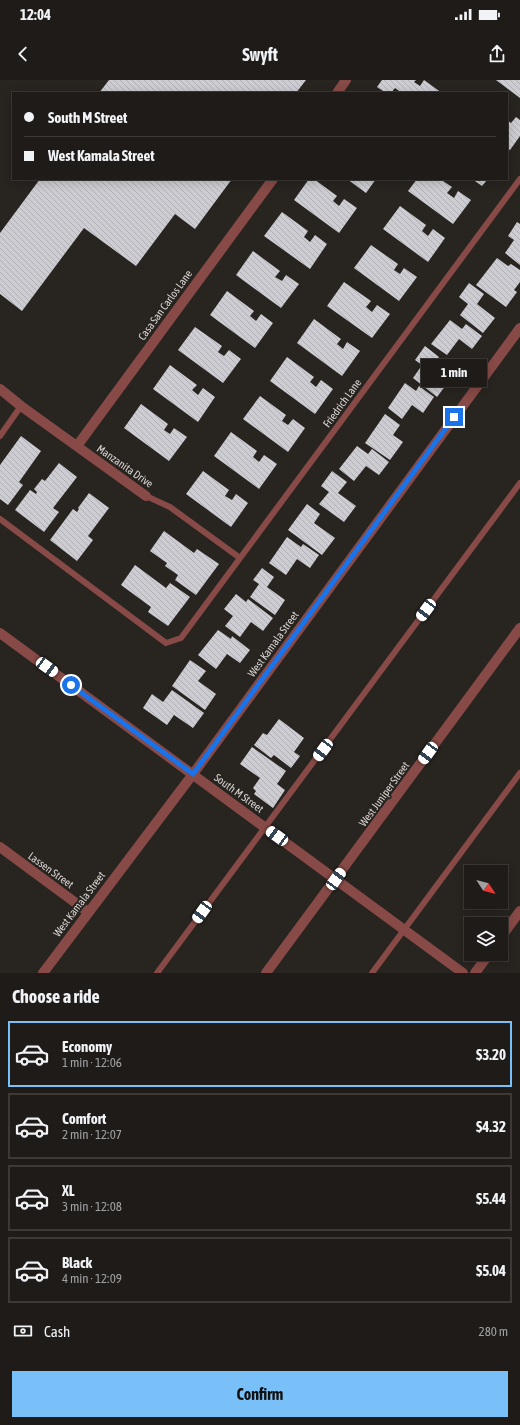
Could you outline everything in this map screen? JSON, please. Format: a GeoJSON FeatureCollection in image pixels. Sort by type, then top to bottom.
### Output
{"type":"FeatureCollection","features":[{"type":"Feature","properties":{"kind":"street"},"geometry":{"type":"LineString","coordinates":[[338,92],[346,80]]}},
{"type":"Feature","properties":{"kind":"street","name":"Casa San Carlos Lane"},"geometry":{"type":"LineString","coordinates":[[76,446],[272,180]]}},
{"type":"Feature","properties":{"kind":"street","name":"West Kamala Street"},"geometry":{"type":"LineString","coordinates":[[43,973],[193,774],[520,328]]}},
{"type":"Feature","properties":{"kind":"street","name":"Manzanita Drive"},"geometry":{"type":"LineString","coordinates":[[0,389],[21,406],[146,496]]}},
{"type":"Feature","properties":{"kind":"street","name":"West Juniper Street"},"geometry":{"type":"LineString","coordinates":[[266,973],[520,628]]}},
{"type":"Feature","properties":{"kind":"street","name":"South M Street"},"geometry":{"type":"LineString","coordinates":[[0,633],[463,973]]}},
{"type":"Feature","properties":{"kind":"street","name":"Lassen Street"},"geometry":{"type":"LineString","coordinates":[[0,847],[88,912]]}},
{"type":"Feature","properties":{"kind":"street"},"geometry":{"type":"LineString","coordinates":[[508,928],[520,912]]}},
{"type":"Feature","properties":{"kind":"street"},"geometry":{"type":"LineString","coordinates":[[475,973],[484,961]]}},
{"type":"Feature","properties":{"kind":"lane","name":"Friedrich Lane"},"geometry":{"type":"LineString","coordinates":[[0,519],[166,643],[181,638],[520,179]]}},
{"type":"Feature","properties":{"kind":"lane"},"geometry":{"type":"LineString","coordinates":[[0,436],[21,406]]}},
{"type":"Feature","properties":{"kind":"lane"},"geometry":{"type":"LineString","coordinates":[[157,973],[520,483]]}},
{"type":"Feature","properties":{"kind":"lane","name":"Manzanita Drive"},"geometry":{"type":"LineString","coordinates":[[146,496],[170,507],[240,558]]}},
{"type":"Feature","properties":{"kind":"lane"},"geometry":{"type":"LineString","coordinates":[[372,973],[520,773]]}},
{"type":"Feature","properties":{"kind":"building"},"geometry":{"type":"Polygon","coordinates":[[[109,80],[306,80],[297,92],[100,92],[109,80]]]}},
{"type":"Feature","properties":{"kind":"building"},"geometry":{"type":"Polygon","coordinates":[[[382,80],[416,80],[414,82],[420,86],[424,80],[441,92],[401,92],[395,88],[392,92],[384,92],[377,87],[382,80]]]}},
{"type":"Feature","properties":{"kind":"building"},"geometry":{"type":"Polygon","coordinates":[[[496,80],[520,80],[520,98],[496,80]]]}},
{"type":"Feature","properties":{"kind":"building"},"geometry":{"type":"Polygon","coordinates":[[[516,117],[520,120],[520,136],[510,150],[508,149],[508,121],[511,123],[516,117]]]}},
{"type":"Feature","properties":{"kind":"building"},"geometry":{"type":"Polygon","coordinates":[[[39,180],[231,180],[195,229],[175,214],[136,266],[84,228],[22,311],[0,294],[0,233],[39,180]]]}},
{"type":"Feature","properties":{"kind":"building"},"geometry":{"type":"Polygon","coordinates":[[[308,180],[315,180],[337,196],[333,201],[339,206],[344,199],[357,208],[339,233],[294,200],[308,180]]]}},
{"type":"Feature","properties":{"kind":"building"},"geometry":{"type":"Polygon","coordinates":[[[348,180],[375,180],[366,193],[348,180]]]}},
{"type":"Feature","properties":{"kind":"building"},"geometry":{"type":"Polygon","coordinates":[[[416,180],[442,180],[452,187],[447,193],[454,198],[458,191],[471,200],[453,224],[408,191],[416,180]]]}},
{"type":"Feature","properties":{"kind":"building"},"geometry":{"type":"Polygon","coordinates":[[[473,180],[487,180],[482,186],[473,180]]]}},
{"type":"Feature","properties":{"kind":"building"},"geometry":{"type":"Polygon","coordinates":[[[400,206],[426,225],[422,231],[428,236],[433,229],[445,238],[428,262],[383,229],[400,206]]]}},
{"type":"Feature","properties":{"kind":"building"},"geometry":{"type":"Polygon","coordinates":[[[282,212],[308,231],[304,237],[310,242],[315,235],[327,244],[310,269],[264,236],[282,212]]]}},
{"type":"Feature","properties":{"kind":"building"},"geometry":{"type":"Polygon","coordinates":[[[517,222],[520,224],[520,265],[505,253],[514,240],[508,236],[517,222]]]}},
{"type":"Feature","properties":{"kind":"building"},"geometry":{"type":"Polygon","coordinates":[[[371,245],[398,264],[394,270],[400,274],[404,268],[417,277],[399,301],[354,268],[371,245]]]}},
{"type":"Feature","properties":{"kind":"building"},"geometry":{"type":"Polygon","coordinates":[[[253,251],[280,271],[275,277],[282,281],[286,275],[299,284],[281,308],[236,275],[253,251]]]}},
{"type":"Feature","properties":{"kind":"building"},"geometry":{"type":"Polygon","coordinates":[[[497,258],[508,266],[511,264],[520,270],[520,282],[514,290],[517,292],[506,307],[476,285],[497,258]]]}},
{"type":"Feature","properties":{"kind":"building"},"geometry":{"type":"Polygon","coordinates":[[[344,282],[371,301],[366,307],[372,312],[377,305],[390,314],[372,338],[327,306],[344,282]]]}},
{"type":"Feature","properties":{"kind":"building"},"geometry":{"type":"Polygon","coordinates":[[[469,283],[484,294],[477,304],[495,318],[483,333],[460,315],[468,304],[459,297],[469,283]]]}},
{"type":"Feature","properties":{"kind":"building"},"geometry":{"type":"Polygon","coordinates":[[[227,291],[254,311],[250,316],[256,321],[261,314],[273,323],[255,348],[210,315],[227,291]]]}},
{"type":"Feature","properties":{"kind":"building"},"geometry":{"type":"Polygon","coordinates":[[[314,319],[341,339],[337,344],[343,349],[347,342],[360,351],[342,376],[297,343],[314,319]]]}},
{"type":"Feature","properties":{"kind":"building"},"geometry":{"type":"Polygon","coordinates":[[[450,320],[462,329],[466,324],[482,336],[472,349],[459,339],[447,355],[431,344],[450,320]]]}},
{"type":"Feature","properties":{"kind":"building"},"geometry":{"type":"Polygon","coordinates":[[[195,327],[222,346],[218,352],[224,356],[229,350],[241,359],[223,383],[178,350],[195,327]]]}},
{"type":"Feature","properties":{"kind":"building"},"geometry":{"type":"Polygon","coordinates":[[[425,346],[439,357],[431,367],[449,381],[437,397],[413,378],[422,365],[415,360],[425,346]]]}},
{"type":"Feature","properties":{"kind":"building"},"geometry":{"type":"Polygon","coordinates":[[[287,357],[314,377],[310,382],[316,387],[321,380],[333,389],[315,414],[270,381],[287,357]]]}},
{"type":"Feature","properties":{"kind":"building"},"geometry":{"type":"Polygon","coordinates":[[[170,365],[197,385],[192,390],[198,395],[203,388],[215,397],[198,422],[153,389],[170,365]]]}},
{"type":"Feature","properties":{"kind":"building"},"geometry":{"type":"Polygon","coordinates":[[[405,383],[416,391],[419,386],[434,397],[423,413],[412,405],[402,419],[388,408],[405,383]]]}},
{"type":"Feature","properties":{"kind":"building"},"geometry":{"type":"Polygon","coordinates":[[[260,396],[286,415],[282,421],[288,425],[293,419],[305,428],[288,452],[243,419],[260,396]]]}},
{"type":"Feature","properties":{"kind":"building"},"geometry":{"type":"Polygon","coordinates":[[[141,404],[168,424],[164,430],[170,434],[174,428],[187,437],[169,461],[124,428],[141,404]]]}},
{"type":"Feature","properties":{"kind":"building"},"geometry":{"type":"Polygon","coordinates":[[[385,414],[400,425],[393,435],[403,442],[390,460],[365,443],[385,414]]]}},
{"type":"Feature","properties":{"kind":"building"},"geometry":{"type":"Polygon","coordinates":[[[231,432],[257,451],[253,457],[259,462],[264,455],[277,464],[259,489],[214,456],[231,432]]]}},
{"type":"Feature","properties":{"kind":"building"},"geometry":{"type":"Polygon","coordinates":[[[21,436],[41,451],[19,482],[23,485],[8,505],[0,499],[0,465],[21,436]]]}},
{"type":"Feature","properties":{"kind":"building"},"geometry":{"type":"Polygon","coordinates":[[[357,446],[368,454],[372,449],[389,462],[379,475],[366,466],[354,481],[339,469],[357,446]]]}},
{"type":"Feature","properties":{"kind":"building"},"geometry":{"type":"Polygon","coordinates":[[[59,463],[77,477],[53,508],[59,512],[44,532],[15,510],[30,490],[36,494],[37,492],[34,489],[42,479],[45,481],[59,463]]]}},
{"type":"Feature","properties":{"kind":"building"},"geometry":{"type":"Polygon","coordinates":[[[203,471],[229,490],[225,496],[232,500],[236,494],[248,503],[231,527],[186,494],[203,471]]]}},
{"type":"Feature","properties":{"kind":"building"},"geometry":{"type":"Polygon","coordinates":[[[332,471],[347,482],[338,493],[356,506],[344,522],[319,504],[329,492],[321,486],[332,471]]]}},
{"type":"Feature","properties":{"kind":"building"},"geometry":{"type":"Polygon","coordinates":[[[89,493],[109,508],[88,536],[93,540],[77,561],[50,540],[73,509],[77,512],[79,509],[78,508],[89,493]]]}},
{"type":"Feature","properties":{"kind":"building"},"geometry":{"type":"Polygon","coordinates":[[[307,504],[320,514],[314,523],[335,538],[322,555],[288,530],[307,504]]]}},
{"type":"Feature","properties":{"kind":"building"},"geometry":{"type":"Polygon","coordinates":[[[164,531],[194,553],[197,549],[219,564],[196,595],[175,580],[178,575],[165,566],[167,563],[150,551],[164,531]]]}},
{"type":"Feature","properties":{"kind":"building"},"geometry":{"type":"Polygon","coordinates":[[[287,537],[301,547],[303,544],[319,555],[310,568],[297,559],[286,575],[269,563],[287,537]]]}},
{"type":"Feature","properties":{"kind":"building"},"geometry":{"type":"Polygon","coordinates":[[[135,565],[166,588],[170,583],[190,597],[168,626],[148,612],[151,607],[121,585],[135,565]]]}},
{"type":"Feature","properties":{"kind":"building"},"geometry":{"type":"Polygon","coordinates":[[[262,568],[274,577],[267,587],[285,600],[275,615],[250,597],[259,584],[253,580],[262,568]]]}},
{"type":"Feature","properties":{"kind":"building"},"geometry":{"type":"Polygon","coordinates":[[[236,594],[246,602],[248,599],[273,618],[263,631],[251,622],[240,637],[225,626],[233,616],[224,609],[236,594]]]}},
{"type":"Feature","properties":{"kind":"building"},"geometry":{"type":"Polygon","coordinates":[[[218,630],[231,639],[232,636],[250,650],[240,663],[227,654],[216,669],[198,655],[218,630]]]}},
{"type":"Feature","properties":{"kind":"building"},"geometry":{"type":"Polygon","coordinates":[[[190,660],[206,671],[198,681],[216,694],[205,710],[172,686],[190,660]]]}},
{"type":"Feature","properties":{"kind":"building"},"geometry":{"type":"Polygon","coordinates":[[[172,690],[204,713],[193,728],[174,715],[167,725],[143,708],[152,694],[163,702],[172,690]]]}},
{"type":"Feature","properties":{"kind":"building"},"geometry":{"type":"Polygon","coordinates":[[[279,719],[304,738],[294,752],[300,756],[291,768],[274,755],[271,758],[254,745],[263,733],[267,735],[279,719]]]}},
{"type":"Feature","properties":{"kind":"building"},"geometry":{"type":"Polygon","coordinates":[[[252,747],[286,771],[277,784],[285,790],[273,808],[254,794],[256,791],[253,788],[260,778],[240,764],[252,747]]]}},
{"type":"Feature","properties":{"kind":"route"},"geometry":{"type":"LineString","coordinates":[[71,685],[193,774],[454,417]]}}]}
